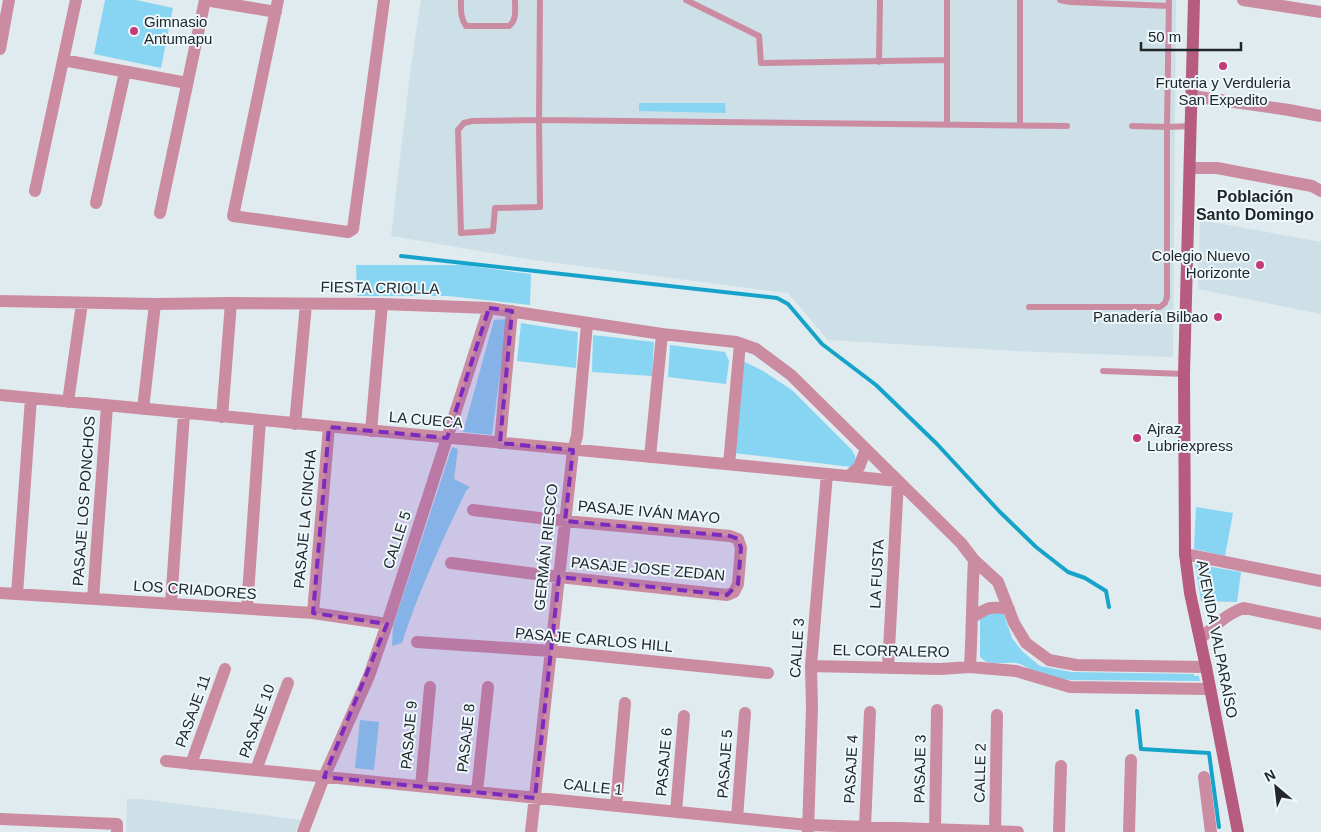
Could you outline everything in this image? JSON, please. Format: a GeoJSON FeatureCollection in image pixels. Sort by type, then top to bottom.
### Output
{"type":"FeatureCollection","features":[{"type":"Feature","properties":{"kind":"main road","name":"AVENIDA VALPARAÍSO"},"geometry":{"type":"LineString","coordinates":[[1194,0],[1184,374],[1184,554],[1190,593],[1238,832]]}},
{"type":"Feature","properties":{"kind":"street"},"geometry":{"type":"LineString","coordinates":[[0,49],[9,0]]}},
{"type":"Feature","properties":{"kind":"street"},"geometry":{"type":"LineString","coordinates":[[35,191],[76,0]]}},
{"type":"Feature","properties":{"kind":"street"},"geometry":{"type":"LineString","coordinates":[[160,212],[205,0],[277,6],[233,216],[348,232],[353,229],[384,0]]}},
{"type":"Feature","properties":{"kind":"street"},"geometry":{"type":"LineString","coordinates":[[1243,0],[1306,4],[1321,12]]}},
{"type":"Feature","properties":{"kind":"street"},"geometry":{"type":"LineString","coordinates":[[63,60],[187,84]]}},
{"type":"Feature","properties":{"kind":"street"},"geometry":{"type":"LineString","coordinates":[[96,203],[124,72]]}},
{"type":"Feature","properties":{"kind":"street"},"geometry":{"type":"LineString","coordinates":[[1192,96],[1321,116]]}},
{"type":"Feature","properties":{"kind":"street"},"geometry":{"type":"LineString","coordinates":[[1190,168],[1217,168],[1312,186],[1321,191]]}},
{"type":"Feature","properties":{"kind":"street","name":"FIESTA CRIOLLA"},"geometry":{"type":"LineString","coordinates":[[0,301],[155,304],[382,304],[489,308],[587,324],[740,344],[756,349],[791,375],[961,543],[974,560],[998,582],[1014,623],[1026,643],[1049,660],[1076,665],[1206,667]]}},
{"type":"Feature","properties":{"kind":"street"},"geometry":{"type":"LineString","coordinates":[[68,402],[82,302]]}},
{"type":"Feature","properties":{"kind":"street"},"geometry":{"type":"LineString","coordinates":[[222,417],[231,303]]}},
{"type":"Feature","properties":{"kind":"street"},"geometry":{"type":"LineString","coordinates":[[143,409],[155,304]]}},
{"type":"Feature","properties":{"kind":"street"},"geometry":{"type":"LineString","coordinates":[[296,424],[306,304]]}},
{"type":"Feature","properties":{"kind":"street"},"geometry":{"type":"LineString","coordinates":[[371,431],[382,304]]}},
{"type":"Feature","properties":{"kind":"street","name":"CALLE 5"},"geometry":{"type":"LineString","coordinates":[[303,832],[324,777],[368,676],[387,624],[489,308]]}},
{"type":"Feature","properties":{"kind":"street"},"geometry":{"type":"LineString","coordinates":[[500,443],[512,311]]}},
{"type":"Feature","properties":{"kind":"street","name":"GERMÁN RIESCO"},"geometry":{"type":"LineString","coordinates":[[531,832],[573,450],[577,436],[587,324]]}},
{"type":"Feature","properties":{"kind":"street"},"geometry":{"type":"LineString","coordinates":[[650,457],[662,334]]}},
{"type":"Feature","properties":{"kind":"street"},"geometry":{"type":"LineString","coordinates":[[729,464],[740,344]]}},
{"type":"Feature","properties":{"kind":"street","name":"LA CUECA"},"geometry":{"type":"LineString","coordinates":[[0,395],[898,481]]}},
{"type":"Feature","properties":{"kind":"street"},"geometry":{"type":"LineString","coordinates":[[17,594],[31,398]]}},
{"type":"Feature","properties":{"kind":"street","name":"PASAJE LOS PONCHOS"},"geometry":{"type":"LineString","coordinates":[[93,599],[107,406]]}},
{"type":"Feature","properties":{"kind":"street"},"geometry":{"type":"LineString","coordinates":[[171,604],[184,413]]}},
{"type":"Feature","properties":{"kind":"street"},"geometry":{"type":"LineString","coordinates":[[247,609],[260,420]]}},
{"type":"Feature","properties":{"kind":"street","name":"PASAJE LA CINCHA"},"geometry":{"type":"LineString","coordinates":[[313,614],[329,427]]}},
{"type":"Feature","properties":{"kind":"street"},"geometry":{"type":"LineString","coordinates":[[848,476],[860,467],[866,449]]}},
{"type":"Feature","properties":{"kind":"street","name":"CALLE 3"},"geometry":{"type":"LineString","coordinates":[[808,828],[812,708],[811,666],[827,474]]}},
{"type":"Feature","properties":{"kind":"street","name":"LA FUSTA"},"geometry":{"type":"LineString","coordinates":[[888,668],[898,481]]}},
{"type":"Feature","properties":{"kind":"street","name":"PASAJE IVÁN MAYO"},"geometry":{"type":"LineString","coordinates":[[473,510],[730,536],[738,540],[741,548],[738,584],[734,592]]}},
{"type":"Feature","properties":{"kind":"street"},"geometry":{"type":"LineString","coordinates":[[1184,554],[1321,581]]}},
{"type":"Feature","properties":{"kind":"street"},"geometry":{"type":"LineString","coordinates":[[970,667],[974,560]]}},
{"type":"Feature","properties":{"kind":"street","name":"PASAJE JOSE ZEDAN"},"geometry":{"type":"LineString","coordinates":[[451,563],[559,578],[727,595],[734,592]]}},
{"type":"Feature","properties":{"kind":"street","name":"LOS CRIADORES"},"geometry":{"type":"LineString","coordinates":[[0,593],[313,614],[387,624]]}},
{"type":"Feature","properties":{"kind":"street"},"geometry":{"type":"LineString","coordinates":[[972,617],[987,608],[1009,609]]}},
{"type":"Feature","properties":{"kind":"street"},"geometry":{"type":"LineString","coordinates":[[1200,639],[1218,624],[1244,608],[1321,624]]}},
{"type":"Feature","properties":{"kind":"street","name":"PASAJE CARLOS HILL"},"geometry":{"type":"LineString","coordinates":[[418,642],[551,651],[768,673]]}},
{"type":"Feature","properties":{"kind":"street","name":"EL CORRALERO"},"geometry":{"type":"LineString","coordinates":[[811,666],[940,669],[970,667],[1016,671],[1070,687],[1210,689]]}},
{"type":"Feature","properties":{"kind":"street","name":"PASAJE 11"},"geometry":{"type":"LineString","coordinates":[[191,764],[225,669]]}},
{"type":"Feature","properties":{"kind":"street","name":"PASAJE 10"},"geometry":{"type":"LineString","coordinates":[[256,770],[288,683]]}},
{"type":"Feature","properties":{"kind":"street","name":"PASAJE 9"},"geometry":{"type":"LineString","coordinates":[[421,786],[430,687]]}},
{"type":"Feature","properties":{"kind":"street","name":"PASAJE 8"},"geometry":{"type":"LineString","coordinates":[[478,792],[488,687]]}},
{"type":"Feature","properties":{"kind":"street"},"geometry":{"type":"LineString","coordinates":[[616,806],[625,703]]}},
{"type":"Feature","properties":{"kind":"street","name":"PASAJE 3"},"geometry":{"type":"LineString","coordinates":[[935,829],[937,710]]}},
{"type":"Feature","properties":{"kind":"street","name":"PASAJE 4"},"geometry":{"type":"LineString","coordinates":[[865,827],[870,712]]}},
{"type":"Feature","properties":{"kind":"street","name":"PASAJE 5"},"geometry":{"type":"LineString","coordinates":[[737,818],[745,713]]}},
{"type":"Feature","properties":{"kind":"street","name":"CALLE 2"},"geometry":{"type":"LineString","coordinates":[[995,832],[997,715]]}},
{"type":"Feature","properties":{"kind":"street","name":"PASAJE 6"},"geometry":{"type":"LineString","coordinates":[[676,812],[684,716]]}},
{"type":"Feature","properties":{"kind":"street"},"geometry":{"type":"LineString","coordinates":[[1129,832],[1131,760]]}},
{"type":"Feature","properties":{"kind":"street","name":"CALLE 1"},"geometry":{"type":"LineString","coordinates":[[166,761],[737,818],[808,828],[865,827],[1018,832]]}},
{"type":"Feature","properties":{"kind":"street"},"geometry":{"type":"LineString","coordinates":[[1059,832],[1061,766]]}},
{"type":"Feature","properties":{"kind":"street"},"geometry":{"type":"LineString","coordinates":[[1204,777],[1211,832]]}},
{"type":"Feature","properties":{"kind":"street"},"geometry":{"type":"LineString","coordinates":[[0,819],[117,828]]}},
{"type":"Feature","properties":{"kind":"lane"},"geometry":{"type":"LineString","coordinates":[[461,0],[462,20],[466,26],[508,26],[513,23],[515,18],[515,0]]}},
{"type":"Feature","properties":{"kind":"lane"},"geometry":{"type":"LineString","coordinates":[[540,0],[539,120],[540,207],[495,208],[493,231],[461,232],[458,130],[464,123],[539,120],[1067,126]]}},
{"type":"Feature","properties":{"kind":"lane"},"geometry":{"type":"LineString","coordinates":[[686,0],[759,36],[760,64],[947,60]]}},
{"type":"Feature","properties":{"kind":"lane"},"geometry":{"type":"LineString","coordinates":[[879,62],[880,0]]}},
{"type":"Feature","properties":{"kind":"lane"},"geometry":{"type":"LineString","coordinates":[[947,0],[947,124]]}},
{"type":"Feature","properties":{"kind":"lane"},"geometry":{"type":"LineString","coordinates":[[1020,0],[1020,125]]}},
{"type":"Feature","properties":{"kind":"lane"},"geometry":{"type":"LineString","coordinates":[[1029,307],[1160,307],[1165,303],[1167,297],[1169,3],[1070,2],[1060,0]]}},
{"type":"Feature","properties":{"kind":"lane"},"geometry":{"type":"LineString","coordinates":[[1132,126],[1191,126]]}},
{"type":"Feature","properties":{"kind":"lane"},"geometry":{"type":"LineString","coordinates":[[1103,371],[1184,374]]}},
{"type":"Feature","properties":{"kind":"highlighted area"},"geometry":{"type":"Polygon","coordinates":[[[489,308],[512,311],[500,443],[573,450],[565,521],[730,536],[738,539],[741,548],[738,584],[727,595],[559,577],[535,798],[324,777],[387,624],[313,613],[329,427],[447,438],[489,308]]]}},
{"type":"Feature","properties":{"kind":"shaded area","name":"Gimnasio Antumapu"},"geometry":{"type":"Polygon","coordinates":[[[105,0],[136,0],[173,8],[161,68],[94,54],[105,0]]]}},
{"type":"Feature","properties":{"kind":"shaded area"},"geometry":{"type":"Polygon","coordinates":[[[421,0],[1176,0],[1173,357],[1016,351],[828,340],[788,293],[533,260],[391,236],[411,65],[421,0]]]}},
{"type":"Feature","properties":{"kind":"shaded area"},"geometry":{"type":"Polygon","coordinates":[[[639,103],[725,103],[726,113],[639,111],[639,103]]]}},
{"type":"Feature","properties":{"kind":"shaded area","name":"Colegio Nuevo Horizonte"},"geometry":{"type":"Polygon","coordinates":[[[1200,220],[1321,242],[1321,314],[1198,289],[1200,220]]]}},
{"type":"Feature","properties":{"kind":"shaded area"},"geometry":{"type":"Polygon","coordinates":[[[356,265],[464,265],[531,274],[530,305],[448,296],[357,296],[356,265]]]}},
{"type":"Feature","properties":{"kind":"shaded area"},"geometry":{"type":"Polygon","coordinates":[[[507,319],[492,435],[463,432],[494,320],[507,319]]]}},
{"type":"Feature","properties":{"kind":"shaded area"},"geometry":{"type":"Polygon","coordinates":[[[521,323],[578,332],[576,368],[517,361],[521,323]]]}},
{"type":"Feature","properties":{"kind":"shaded area"},"geometry":{"type":"Polygon","coordinates":[[[593,335],[654,342],[652,376],[592,372],[593,335]]]}},
{"type":"Feature","properties":{"kind":"shaded area"},"geometry":{"type":"Polygon","coordinates":[[[670,345],[725,352],[729,361],[726,384],[668,377],[670,345]]]}},
{"type":"Feature","properties":{"kind":"shaded area"},"geometry":{"type":"Polygon","coordinates":[[[743,361],[763,371],[792,390],[852,450],[856,463],[851,467],[734,453],[743,361]]]}},
{"type":"Feature","properties":{"kind":"shaded area"},"geometry":{"type":"Polygon","coordinates":[[[452,447],[458,449],[454,479],[470,487],[466,491],[431,566],[402,643],[392,646],[393,626],[452,447]]]}},
{"type":"Feature","properties":{"kind":"shaded area"},"geometry":{"type":"Polygon","coordinates":[[[1196,507],[1233,513],[1225,556],[1194,549],[1196,507]]]}},
{"type":"Feature","properties":{"kind":"shaded area"},"geometry":{"type":"Polygon","coordinates":[[[1195,564],[1241,572],[1237,602],[1201,601],[1195,564]]]}},
{"type":"Feature","properties":{"kind":"shaded area"},"geometry":{"type":"Polygon","coordinates":[[[1003,612],[1012,638],[1022,651],[1040,666],[1071,672],[1194,674],[1194,676],[1199,676],[1200,681],[1071,680],[1054,678],[1034,672],[1016,663],[986,662],[980,656],[980,619],[989,613],[1003,612]]]}},
{"type":"Feature","properties":{"kind":"shaded area"},"geometry":{"type":"Polygon","coordinates":[[[360,720],[379,722],[374,770],[355,768],[360,720]]]}},
{"type":"Feature","properties":{"kind":"shaded area"},"geometry":{"type":"Polygon","coordinates":[[[127,799],[142,799],[301,820],[295,832],[126,832],[127,799]]]}},
{"type":"Feature","properties":{"kind":"waterway"},"geometry":{"type":"LineString","coordinates":[[401,256],[777,298],[788,304],[822,344],[876,385],[937,444],[999,511],[1036,547],[1068,572],[1085,578],[1106,591],[1109,607]]}},
{"type":"Feature","properties":{"kind":"waterway"},"geometry":{"type":"LineString","coordinates":[[1137,711],[1141,749],[1209,753],[1219,827]]}},
{"type":"Feature","properties":{"kind":"place","name":"Gimnasio Antumapu"},"geometry":{"type":"Point","coordinates":[134,31]}},
{"type":"Feature","properties":{"kind":"place","name":"Fruteria y Verduleria San Expedito"},"geometry":{"type":"Point","coordinates":[1223,66]}},
{"type":"Feature","properties":{"kind":"place","name":"Colegio Nuevo Horizonte"},"geometry":{"type":"Point","coordinates":[1260,265]}},
{"type":"Feature","properties":{"kind":"place","name":"Panadería Bilbao"},"geometry":{"type":"Point","coordinates":[1218,317]}},
{"type":"Feature","properties":{"kind":"place","name":"Ajraz Lubriexpress"},"geometry":{"type":"Point","coordinates":[1137,438]}},
{"type":"Feature","properties":{"kind":"district","name":"Población Santo Domingo"},"geometry":{"type":"Point","coordinates":[1255,205]}}]}
